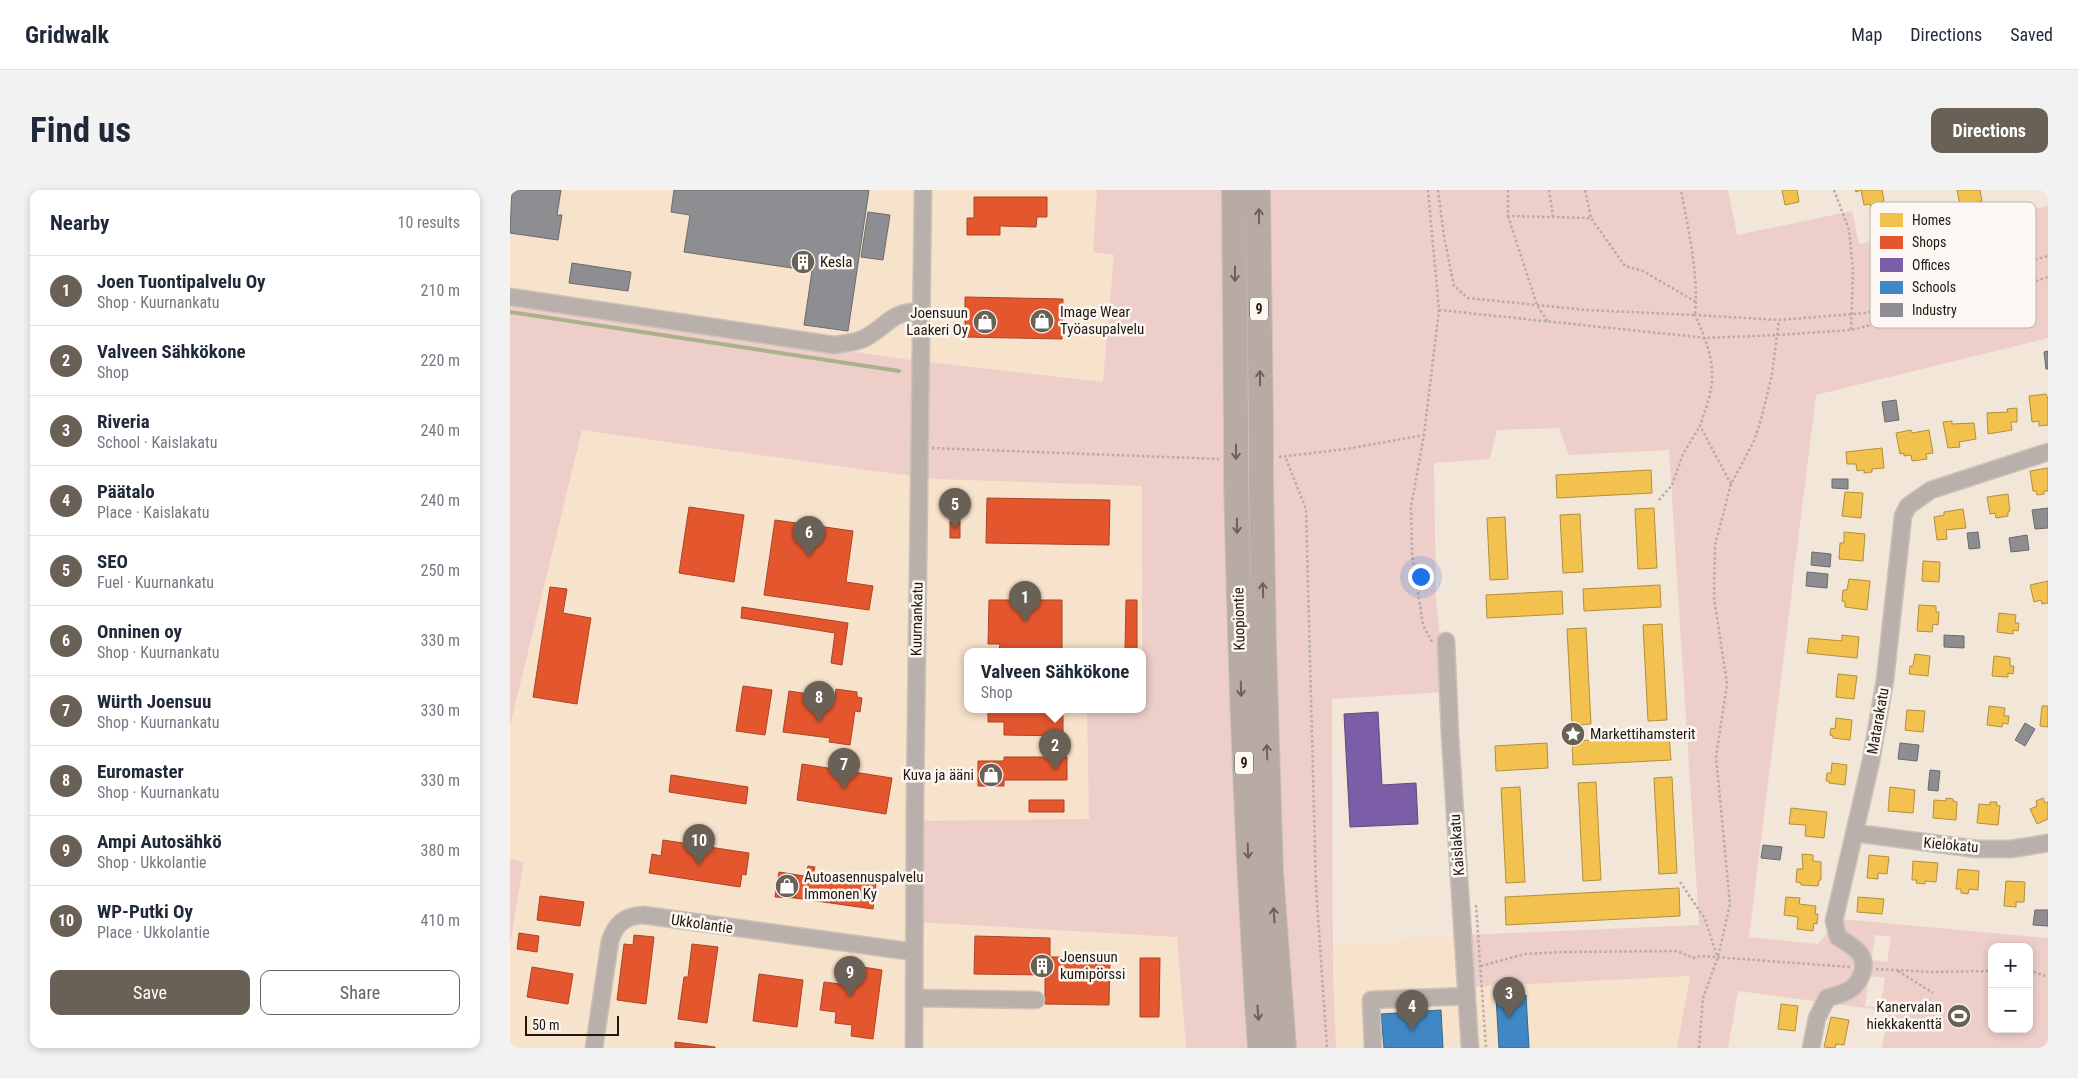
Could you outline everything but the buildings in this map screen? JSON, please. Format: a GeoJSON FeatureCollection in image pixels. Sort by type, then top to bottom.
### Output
{"type":"FeatureCollection","features":[{"type":"Feature","properties":{"kind":"highway","name":"Kuopiontie"},"geometry":{"type":"LineString","coordinates":[[1234,190],[1239,649],[1248,864],[1260,1048]]}},
{"type":"Feature","properties":{"kind":"highway","name":"Kuopiontie"},"geometry":{"type":"LineString","coordinates":[[1258,190],[1264,646],[1271,872],[1284,1048]]}},
{"type":"Feature","properties":{"kind":"street","name":"Kuurnankatu"},"geometry":{"type":"LineString","coordinates":[[914,1048],[923,190]]}},
{"type":"Feature","properties":{"kind":"street"},"geometry":{"type":"LineString","coordinates":[[510,297],[834,345],[864,339],[896,315],[922,311]]}},
{"type":"Feature","properties":{"kind":"street","name":"Matarakatu"},"geometry":{"type":"LineString","coordinates":[[1811,1048],[1818,1018],[1826,998],[1850,990],[1861,978],[1865,965],[1863,957],[1855,948],[1838,937],[1834,921],[1871,761],[1885,680],[1903,516],[1908,506],[1931,490],[2048,452]]}},
{"type":"Feature","properties":{"kind":"street","name":"Kaislakatu"},"geometry":{"type":"LineString","coordinates":[[1446,641],[1450,735],[1470,1048]]}},
{"type":"Feature","properties":{"kind":"street","name":"Kielokatu"},"geometry":{"type":"LineString","coordinates":[[1855,833],[1977,849],[2011,848],[2048,843]]}},
{"type":"Feature","properties":{"kind":"street","name":"Ukkolantie"},"geometry":{"type":"LineString","coordinates":[[594,1048],[610,941],[614,930],[622,920],[632,916],[643,915],[914,952]]}},
{"type":"Feature","properties":{"kind":"street"},"geometry":{"type":"LineString","coordinates":[[1373,1048],[1370,1000],[1467,996]]}},
{"type":"Feature","properties":{"kind":"street"},"geometry":{"type":"LineString","coordinates":[[914,998],[1036,1000]]}},
{"type":"Feature","properties":{"kind":"path"},"geometry":{"type":"LineString","coordinates":[[1428,190],[1439,310],[1424,435],[1411,507],[1412,554],[1423,625],[1440,659],[1447,660]]}},
{"type":"Feature","properties":{"kind":"path"},"geometry":{"type":"LineString","coordinates":[[1438,190],[1444,236],[1454,286],[1468,298],[1586,310],[1779,320],[1870,312]]}},
{"type":"Feature","properties":{"kind":"path"},"geometry":{"type":"LineString","coordinates":[[1508,190],[1508,216],[1537,305],[1549,322]]}},
{"type":"Feature","properties":{"kind":"path"},"geometry":{"type":"LineString","coordinates":[[1548,190],[1552,217]]}},
{"type":"Feature","properties":{"kind":"path"},"geometry":{"type":"LineString","coordinates":[[1586,190],[1591,218],[1625,266],[1643,271],[1696,302]]}},
{"type":"Feature","properties":{"kind":"path"},"geometry":{"type":"LineString","coordinates":[[1659,500],[1672,485],[1683,454],[1700,426],[1707,404],[1712,374],[1706,338],[1694,315],[1696,302],[1691,247],[1681,190]]}},
{"type":"Feature","properties":{"kind":"path"},"geometry":{"type":"LineString","coordinates":[[1834,190],[1849,230],[1853,270],[1851,330]]}},
{"type":"Feature","properties":{"kind":"path"},"geometry":{"type":"LineString","coordinates":[[1508,216],[1591,218]]}},
{"type":"Feature","properties":{"kind":"path"},"geometry":{"type":"LineString","coordinates":[[2036,280],[2048,276]]}},
{"type":"Feature","properties":{"kind":"path"},"geometry":{"type":"LineString","coordinates":[[1439,310],[1706,338],[1851,330],[1870,325]]}},
{"type":"Feature","properties":{"kind":"path"},"geometry":{"type":"LineString","coordinates":[[1699,1048],[1703,998],[1718,957],[1730,904],[1716,757],[1727,684],[1714,596],[1716,546],[1731,484],[1754,440],[1762,416],[1772,374],[1779,320]]}},
{"type":"Feature","properties":{"kind":"path"},"geometry":{"type":"LineString","coordinates":[[1700,426],[1731,484]]}},
{"type":"Feature","properties":{"kind":"path"},"geometry":{"type":"LineString","coordinates":[[1277,457],[1346,449],[1424,435]]}},
{"type":"Feature","properties":{"kind":"path"},"geometry":{"type":"LineString","coordinates":[[919,448],[1219,460]]}},
{"type":"Feature","properties":{"kind":"path"},"geometry":{"type":"LineString","coordinates":[[1286,459],[1306,509],[1316,888],[1327,1048]]}},
{"type":"Feature","properties":{"kind":"path"},"geometry":{"type":"LineString","coordinates":[[1680,882],[1705,919],[1718,957]]}},
{"type":"Feature","properties":{"kind":"path"},"geometry":{"type":"LineString","coordinates":[[1481,966],[1525,954],[1677,951],[1693,958],[1701,956],[1836,965]]}},
{"type":"Feature","properties":{"kind":"path"},"geometry":{"type":"LineString","coordinates":[[1886,970],[1988,971]]}},
{"type":"Feature","properties":{"kind":"path"},"geometry":{"type":"LineString","coordinates":[[1897,970],[1933,993]]}},
{"type":"Feature","properties":{"kind":"path"},"geometry":{"type":"LineString","coordinates":[[2033,971],[2048,977]]}},
{"type":"Feature","properties":{"kind":"shaded area"},"geometry":{"type":"Polygon","coordinates":[[[510,190],[1097,190],[1093,252],[1114,254],[1104,382],[918,361],[510,303],[510,190]]]}},
{"type":"Feature","properties":{"kind":"shaded area"},"geometry":{"type":"Polygon","coordinates":[[[1097,190],[1728,190],[1737,235],[1852,211],[1859,244],[1870,242],[1870,328],[2036,328],[2036,208],[2048,206],[2048,338],[1816,395],[1749,937],[1818,944],[1840,919],[2048,938],[2048,1048],[1882,1048],[1889,1011],[1738,991],[1728,1048],[1677,1048],[1690,976],[1466,987],[1463,935],[1699,925],[1669,450],[1569,455],[1559,428],[1497,430],[1490,459],[1434,463],[1436,599],[1446,692],[1332,699],[1333,973],[1336,1048],[1186,1048],[1177,937],[916,922],[917,821],[1089,819],[1087,713],[1146,713],[1146,648],[1142,648],[1142,486],[937,479],[582,430],[510,726],[510,303],[918,361],[1103,382],[1114,255],[1093,252],[1097,190]],[[1875,935],[1871,960],[1887,962],[1891,937],[1875,935]],[[1869,976],[1865,1006],[1880,1008],[1885,978],[1869,976]]]}},
{"type":"Feature","properties":{"kind":"shaded area"},"geometry":{"type":"Polygon","coordinates":[[[582,430],[937,479],[1142,486],[1141,648],[964,648],[964,713],[1087,713],[1089,820],[917,821],[917,922],[1178,937],[1186,1048],[510,1048],[510,944],[524,862],[510,859],[510,726],[582,430]]]}},
{"type":"Feature","properties":{"kind":"shaded area"},"geometry":{"type":"Polygon","coordinates":[[[510,859],[524,862],[510,944],[510,859]]]}},
{"type":"Feature","properties":{"kind":"shaded area"},"geometry":{"type":"Polygon","coordinates":[[[1463,935],[1467,987],[1690,976],[1677,1048],[1336,1048],[1333,946],[1463,935]]]}},
{"type":"Feature","properties":{"kind":"waterway"},"geometry":{"type":"LineString","coordinates":[[510,312],[899,371]]}},
{"type":"Feature","properties":{"kind":"place","name":"Kesla"},"geometry":{"type":"Point","coordinates":[803,262]}},
{"type":"Feature","properties":{"kind":"place","name":"Image Wear Työasupalvelu"},"geometry":{"type":"Point","coordinates":[1042,321]}},
{"type":"Feature","properties":{"kind":"place","name":"Joensuun Laakeri Oy"},"geometry":{"type":"Point","coordinates":[985,322]}},
{"type":"Feature","properties":{"kind":"place","name":"SEO"},"geometry":{"type":"Point","coordinates":[955,529]}},
{"type":"Feature","properties":{"kind":"place","name":"Onninen oy"},"geometry":{"type":"Point","coordinates":[809,557]}},
{"type":"Feature","properties":{"kind":"place","name":"Joen Tuontipalvelu Oy"},"geometry":{"type":"Point","coordinates":[1025,622]}},
{"type":"Feature","properties":{"kind":"place","name":"Euromaster"},"geometry":{"type":"Point","coordinates":[819,722]}},
{"type":"Feature","properties":{"kind":"place","name":"Markettihamsterit"},"geometry":{"type":"Point","coordinates":[1573,734]}},
{"type":"Feature","properties":{"kind":"place","name":"Valveen Sähkökone"},"geometry":{"type":"Point","coordinates":[1055,770]}},
{"type":"Feature","properties":{"kind":"place","name":"Kuva ja ääni"},"geometry":{"type":"Point","coordinates":[991,775]}},
{"type":"Feature","properties":{"kind":"place","name":"Würth Joensuu"},"geometry":{"type":"Point","coordinates":[844,789]}},
{"type":"Feature","properties":{"kind":"place","name":"WP-Putki Oy"},"geometry":{"type":"Point","coordinates":[699,865]}},
{"type":"Feature","properties":{"kind":"place","name":"Autoasennuspalvelu Immonen Ky"},"geometry":{"type":"Point","coordinates":[787,886]}},
{"type":"Feature","properties":{"kind":"place","name":"Joensuun kumipörssi"},"geometry":{"type":"Point","coordinates":[1042,966]}},
{"type":"Feature","properties":{"kind":"place","name":"Ampi Autosähkö"},"geometry":{"type":"Point","coordinates":[850,997]}},
{"type":"Feature","properties":{"kind":"place","name":"Kanervalan hiekkakenttä"},"geometry":{"type":"Point","coordinates":[1959,1016]}},
{"type":"Feature","properties":{"kind":"place","name":"Riveria"},"geometry":{"type":"Point","coordinates":[1509,1018]}},
{"type":"Feature","properties":{"kind":"place","name":"Päätalo"},"geometry":{"type":"Point","coordinates":[1412,1031]}}]}
